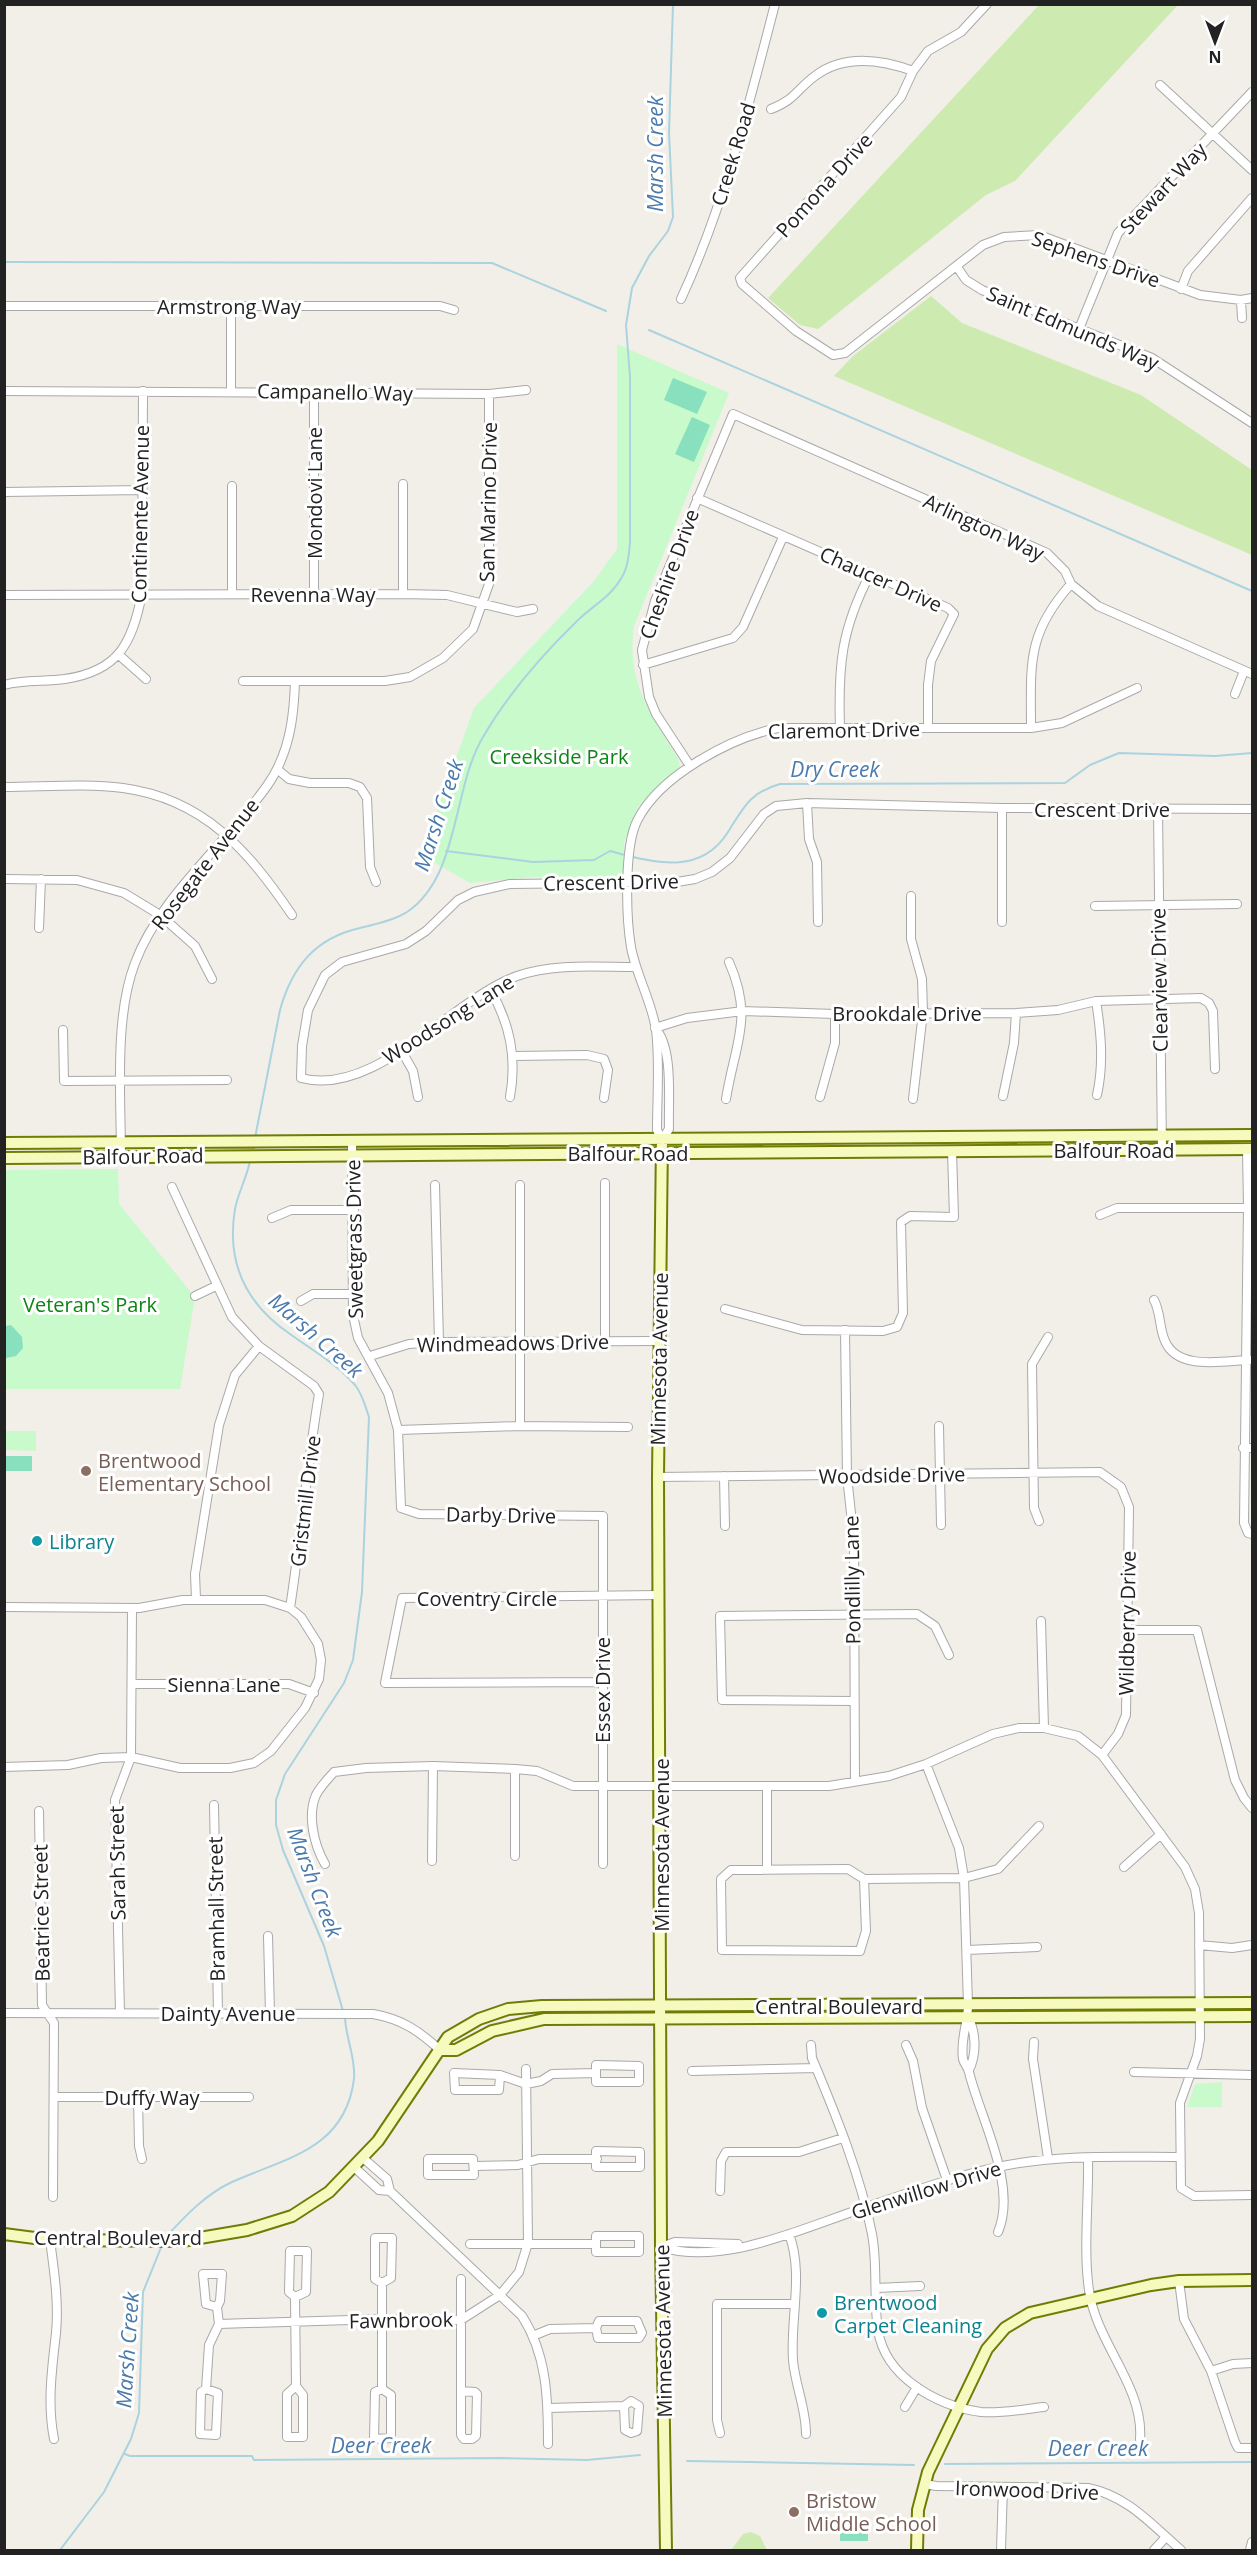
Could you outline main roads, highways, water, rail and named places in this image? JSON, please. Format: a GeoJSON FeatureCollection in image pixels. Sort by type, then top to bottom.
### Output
{"type":"FeatureCollection","features":[{"type":"Feature","properties":{"kind":"waterway","name":"Marsh Creek"},"geometry":{"type":"LineString","coordinates":[[255,1138],[280,1010],[291,980],[308,957],[330,939],[396,918],[407,912],[424,896],[437,877],[446,855],[473,758],[483,737],[514,691],[538,662],[577,621],[618,584],[626,569],[630,542],[630,377],[626,325],[632,288],[649,256],[668,231],[673,217],[669,133],[673,4]]}},
{"type":"Feature","properties":{"kind":"waterway"},"geometry":{"type":"LineString","coordinates":[[4,262],[492,263],[606,311]]}},
{"type":"Feature","properties":{"kind":"waterway"},"geometry":{"type":"LineString","coordinates":[[649,330],[1252,591]]}},
{"type":"Feature","properties":{"kind":"waterway","name":"Dry Creek"},"geometry":{"type":"LineString","coordinates":[[446,851],[533,862],[594,860],[610,851],[658,862],[689,861],[717,846],[748,802],[761,792],[780,784],[1065,783],[1090,765],[1119,753],[1215,756],[1252,753]]}},
{"type":"Feature","properties":{"kind":"waterway","name":"Marsh Creek"},"geometry":{"type":"LineString","coordinates":[[250,1161],[236,1203],[233,1229],[237,1264],[243,1280],[251,1296],[275,1322],[348,1377],[362,1397],[369,1417],[362,1592],[353,1660],[344,1683],[285,1774],[276,1800],[276,1825],[283,1850],[324,1946],[343,2011]]}},
{"type":"Feature","properties":{"kind":"waterway","name":"Marsh Creek"},"geometry":{"type":"LineString","coordinates":[[166,2237],[188,2214],[222,2187],[292,2158],[310,2148],[339,2122],[348,2103],[354,2079],[345,2016]]}},
{"type":"Feature","properties":{"kind":"waterway","name":"Marsh Creek"},"geometry":{"type":"LineString","coordinates":[[60,2550],[104,2492],[131,2439],[139,2413],[143,2292],[162,2245]]}},
{"type":"Feature","properties":{"kind":"waterway","name":"Deer Creek"},"geometry":{"type":"LineString","coordinates":[[125,2454],[130,2456],[252,2456],[254,2460],[502,2458],[587,2460],[640,2455]]}},
{"type":"Feature","properties":{"kind":"waterway","name":"Deer Creek"},"geometry":{"type":"LineString","coordinates":[[687,2461],[914,2465]]}},
{"type":"Feature","properties":{"kind":"waterway","name":"Deer Creek"},"geometry":{"type":"LineString","coordinates":[[945,2464],[1252,2462]]}},
{"type":"Feature","properties":{"kind":"place","name":"Brentwood Elementary School"},"geometry":{"type":"Point","coordinates":[86,1471]}},
{"type":"Feature","properties":{"kind":"place","name":"Library"},"geometry":{"type":"Point","coordinates":[37,1541]}},
{"type":"Feature","properties":{"kind":"place","name":"Brentwood Carpet Cleaning"},"geometry":{"type":"Point","coordinates":[822,2313]}},
{"type":"Feature","properties":{"kind":"place","name":"Bristow Middle School"},"geometry":{"type":"Point","coordinates":[794,2512]}},
{"type":"Feature","properties":{"kind":"park label","name":"Creekside Park"},"geometry":{"type":"Point","coordinates":[559,756]}},
{"type":"Feature","properties":{"kind":"park label","name":"Veteran's Park"},"geometry":{"type":"Point","coordinates":[90,1304]}}]}
